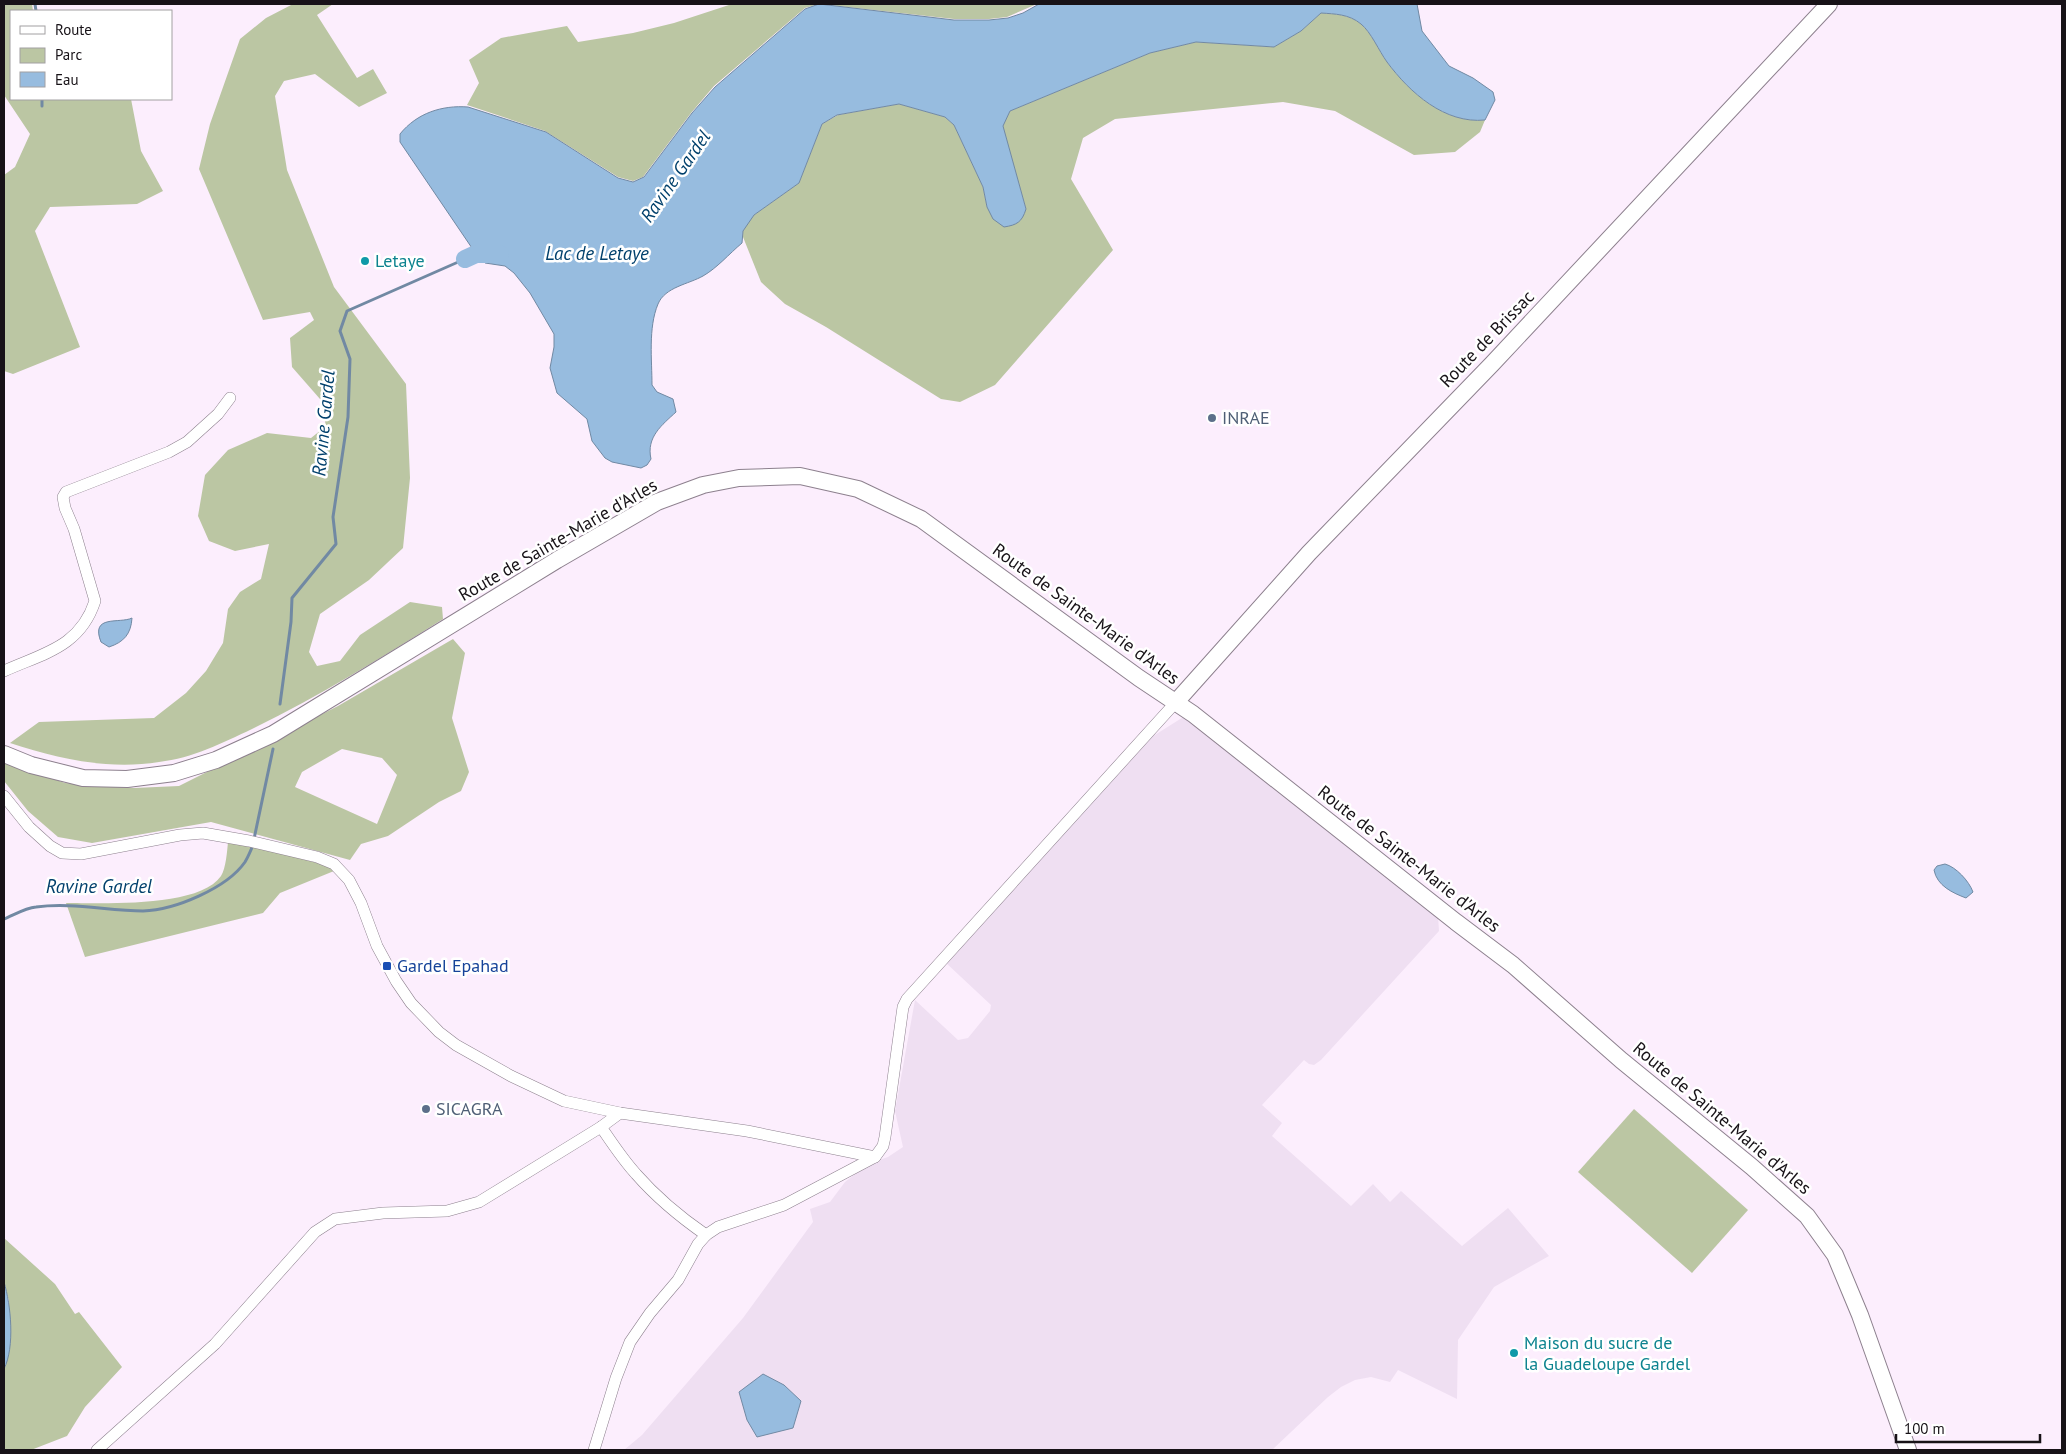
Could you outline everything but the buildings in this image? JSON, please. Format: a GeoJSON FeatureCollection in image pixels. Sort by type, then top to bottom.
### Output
{"type":"FeatureCollection","features":[{"type":"Feature","properties":{"kind":"main road","name":"Route de Brissac"},"geometry":{"type":"LineString","coordinates":[[1176,702],[1309,553],[1492,364],[1829,4]]}},
{"type":"Feature","properties":{"kind":"main road","name":"Route de Sainte-Marie d'Arles"},"geometry":{"type":"LineString","coordinates":[[4,754],[31,765],[83,778],[128,779],[174,772],[216,760],[273,734],[557,560],[657,502],[703,485],[739,478],[800,476],[858,489],[921,519],[1176,702],[1513,965],[1621,1060],[1752,1167],[1807,1216],[1835,1256],[1860,1315],[1908,1450]]}},
{"type":"Feature","properties":{"kind":"street"},"geometry":{"type":"LineString","coordinates":[[4,671],[61,646],[74,638],[92,612],[95,601],[74,529],[64,508],[63,497],[66,492],[169,452],[187,442],[218,414],[230,398]]}},
{"type":"Feature","properties":{"kind":"street"},"geometry":{"type":"LineString","coordinates":[[594,1450],[616,1378],[630,1342],[650,1313],[678,1280],[698,1244],[706,1234],[718,1227],[784,1205],[876,1157],[886,1137],[903,1007],[907,999],[1176,702]]}},
{"type":"Feature","properties":{"kind":"street"},"geometry":{"type":"LineString","coordinates":[[4,796],[29,827],[50,846],[62,853],[81,854],[180,835],[203,833],[317,856],[334,864],[349,880],[361,903],[377,946],[387,966],[411,1003],[438,1032],[511,1076],[564,1101],[620,1114],[747,1131],[876,1157]]}},
{"type":"Feature","properties":{"kind":"street"},"geometry":{"type":"LineString","coordinates":[[97,1450],[215,1344],[315,1232],[335,1219],[383,1213],[447,1211],[479,1202],[620,1114]]}},
{"type":"Feature","properties":{"kind":"street"},"geometry":{"type":"LineString","coordinates":[[601,1127],[635,1173],[659,1198],[682,1218],[706,1234]]}},
{"type":"Feature","properties":{"kind":"shaded area"},"geometry":{"type":"Polygon","coordinates":[[[1185,716],[1438,916],[1439,931],[1321,1060],[1314,1065],[1304,1060],[1262,1105],[1282,1123],[1272,1136],[1351,1206],[1373,1184],[1390,1202],[1401,1191],[1462,1246],[1508,1208],[1549,1256],[1494,1287],[1458,1340],[1457,1399],[1398,1370],[1390,1382],[1371,1377],[1355,1380],[1341,1387],[1328,1397],[1272,1450],[624,1450],[642,1435],[743,1318],[813,1222],[810,1209],[830,1202],[845,1182],[868,1164],[888,1157],[903,1147],[895,1111],[915,1000],[958,1040],[968,1038],[990,1011],[991,1005],[945,962],[1150,738],[1185,716]]]}},
{"type":"Feature","properties":{"kind":"green space"},"geometry":{"type":"Polygon","coordinates":[[[4,4],[32,4],[33,10],[10,10],[10,100],[131,100],[141,151],[163,191],[137,204],[50,207],[35,231],[80,347],[13,374],[4,371],[4,175],[15,167],[30,134],[4,95],[4,4]]]}},
{"type":"Feature","properties":{"kind":"green space"},"geometry":{"type":"Polygon","coordinates":[[[293,4],[333,4],[317,15],[357,78],[373,69],[387,93],[359,107],[315,74],[284,81],[275,96],[287,170],[334,287],[406,384],[410,478],[403,548],[369,580],[320,614],[309,652],[317,666],[340,661],[360,635],[410,602],[442,607],[443,619],[373,663],[301,704],[230,740],[184,757],[140,764],[103,764],[46,754],[10,743],[39,722],[154,718],[186,693],[206,671],[223,643],[228,609],[240,592],[261,579],[269,544],[235,551],[209,541],[198,516],[205,475],[228,450],[267,433],[311,438],[326,426],[320,399],[292,367],[290,338],[314,320],[310,312],[263,320],[199,169],[210,124],[240,39],[266,18],[293,4]]]}},
{"type":"Feature","properties":{"kind":"green space"},"geometry":{"type":"Polygon","coordinates":[[[732,4],[819,4],[805,8],[714,86],[691,113],[643,177],[633,181],[618,177],[545,131],[467,105],[479,83],[469,60],[501,38],[567,26],[578,42],[633,33],[674,23],[732,4]]]}},
{"type":"Feature","properties":{"kind":"green space"},"geometry":{"type":"Polygon","coordinates":[[[820,4],[1037,4],[1007,17],[954,19],[820,4]]]}},
{"type":"Feature","properties":{"kind":"green space"},"geometry":{"type":"Polygon","coordinates":[[[1321,13],[1347,16],[1361,24],[1384,58],[1406,85],[1442,112],[1470,120],[1485,120],[1480,132],[1455,152],[1414,155],[1335,111],[1283,102],[1115,119],[1083,138],[1071,179],[1113,250],[995,385],[960,402],[941,399],[826,327],[785,304],[761,282],[743,237],[743,231],[754,215],[799,183],[822,124],[838,115],[899,104],[945,117],[954,125],[983,187],[987,207],[1026,209],[1002,126],[1010,111],[1150,53],[1196,42],[1274,47],[1301,31],[1321,13]]]}},
{"type":"Feature","properties":{"kind":"green space"},"geometry":{"type":"Polygon","coordinates":[[[453,639],[465,653],[452,718],[469,772],[461,791],[439,802],[388,836],[361,844],[350,860],[211,822],[92,843],[58,837],[28,811],[4,781],[4,762],[65,783],[134,788],[179,786],[338,706],[453,639]],[[342,749],[302,772],[295,787],[377,824],[397,775],[382,758],[342,749]]]}},
{"type":"Feature","properties":{"kind":"green space"},"geometry":{"type":"Polygon","coordinates":[[[228,842],[264,849],[329,866],[334,871],[280,893],[263,913],[85,957],[66,903],[125,903],[172,899],[193,894],[210,886],[221,876],[228,842]]]}},
{"type":"Feature","properties":{"kind":"green space"},"geometry":{"type":"Polygon","coordinates":[[[1634,1109],[1748,1210],[1692,1273],[1578,1172],[1634,1109]]]}},
{"type":"Feature","properties":{"kind":"green space"},"geometry":{"type":"Polygon","coordinates":[[[4,1238],[55,1284],[75,1314],[79,1312],[122,1367],[85,1407],[67,1436],[31,1450],[4,1450],[4,1369],[6,1365],[9,1301],[4,1282],[4,1238]]]}},
{"type":"Feature","properties":{"kind":"water","name":"Lac de Letaye"},"geometry":{"type":"Polygon","coordinates":[[[819,4],[954,20],[989,20],[1008,18],[1023,13],[1039,4],[1417,4],[1422,31],[1449,66],[1473,78],[1493,92],[1495,100],[1485,120],[1470,120],[1442,112],[1418,95],[1396,74],[1365,27],[1352,18],[1337,14],[1321,13],[1301,31],[1274,47],[1196,42],[1150,53],[1010,111],[1003,126],[1026,209],[1023,217],[1018,222],[1004,227],[993,219],[987,207],[983,187],[954,125],[945,117],[899,104],[837,115],[822,124],[799,183],[754,215],[743,231],[742,243],[708,273],[672,290],[661,298],[653,323],[652,385],[657,392],[673,399],[676,412],[656,432],[651,444],[651,459],[647,465],[641,468],[612,462],[605,458],[592,441],[587,419],[557,393],[550,368],[554,347],[554,334],[530,293],[514,273],[505,266],[485,263],[476,254],[400,142],[400,134],[414,121],[431,112],[449,107],[468,107],[546,132],[618,178],[633,182],[644,177],[692,113],[715,87],[805,9],[819,4]]]}},
{"type":"Feature","properties":{"kind":"water"},"geometry":{"type":"Polygon","coordinates":[[[132,618],[130,629],[123,640],[109,647],[101,642],[99,633],[100,627],[103,624],[132,618]]]}},
{"type":"Feature","properties":{"kind":"water"},"geometry":{"type":"Polygon","coordinates":[[[1945,864],[1958,871],[1968,883],[1973,892],[1966,898],[1951,891],[1938,880],[1934,870],[1937,866],[1945,864]]]}},
{"type":"Feature","properties":{"kind":"water"},"geometry":{"type":"Polygon","coordinates":[[[4,1282],[11,1338],[4,1369],[4,1282]]]}},
{"type":"Feature","properties":{"kind":"water"},"geometry":{"type":"Polygon","coordinates":[[[763,1374],[784,1385],[801,1401],[793,1428],[757,1437],[747,1420],[739,1392],[763,1374]]]}},
{"type":"Feature","properties":{"kind":"waterway"},"geometry":{"type":"LineString","coordinates":[[35,4],[36,10]]}},
{"type":"Feature","properties":{"kind":"waterway"},"geometry":{"type":"LineString","coordinates":[[42,100],[42,106]]}},
{"type":"Feature","properties":{"kind":"waterway","name":"Ravine Gardel"},"geometry":{"type":"LineString","coordinates":[[465,259],[476,254],[500,254]]}},
{"type":"Feature","properties":{"kind":"waterway","name":"Ravine Gardel"},"geometry":{"type":"LineString","coordinates":[[280,704],[291,622],[292,598],[336,544],[333,517],[348,417],[350,359],[340,331],[347,311],[465,259]]}},
{"type":"Feature","properties":{"kind":"waterway","name":"Ravine Gardel"},"geometry":{"type":"LineString","coordinates":[[254,839],[273,749]]}},
{"type":"Feature","properties":{"kind":"waterway","name":"Ravine Gardel"},"geometry":{"type":"LineString","coordinates":[[4,919],[28,909],[49,906],[143,911],[170,907],[213,889],[237,872],[245,862],[253,845]]}},
{"type":"Feature","properties":{"kind":"place","name":"Letaye"},"geometry":{"type":"Point","coordinates":[365,261]}},
{"type":"Feature","properties":{"kind":"place","name":"INRAE"},"geometry":{"type":"Point","coordinates":[1212,418]}},
{"type":"Feature","properties":{"kind":"place","name":"Gardel Epahad"},"geometry":{"type":"Point","coordinates":[387,966]}},
{"type":"Feature","properties":{"kind":"place","name":"SICAGRA"},"geometry":{"type":"Point","coordinates":[426,1109]}},
{"type":"Feature","properties":{"kind":"place","name":"Maison du sucre de la Guadeloupe Gardel"},"geometry":{"type":"Point","coordinates":[1514,1353]}}]}
